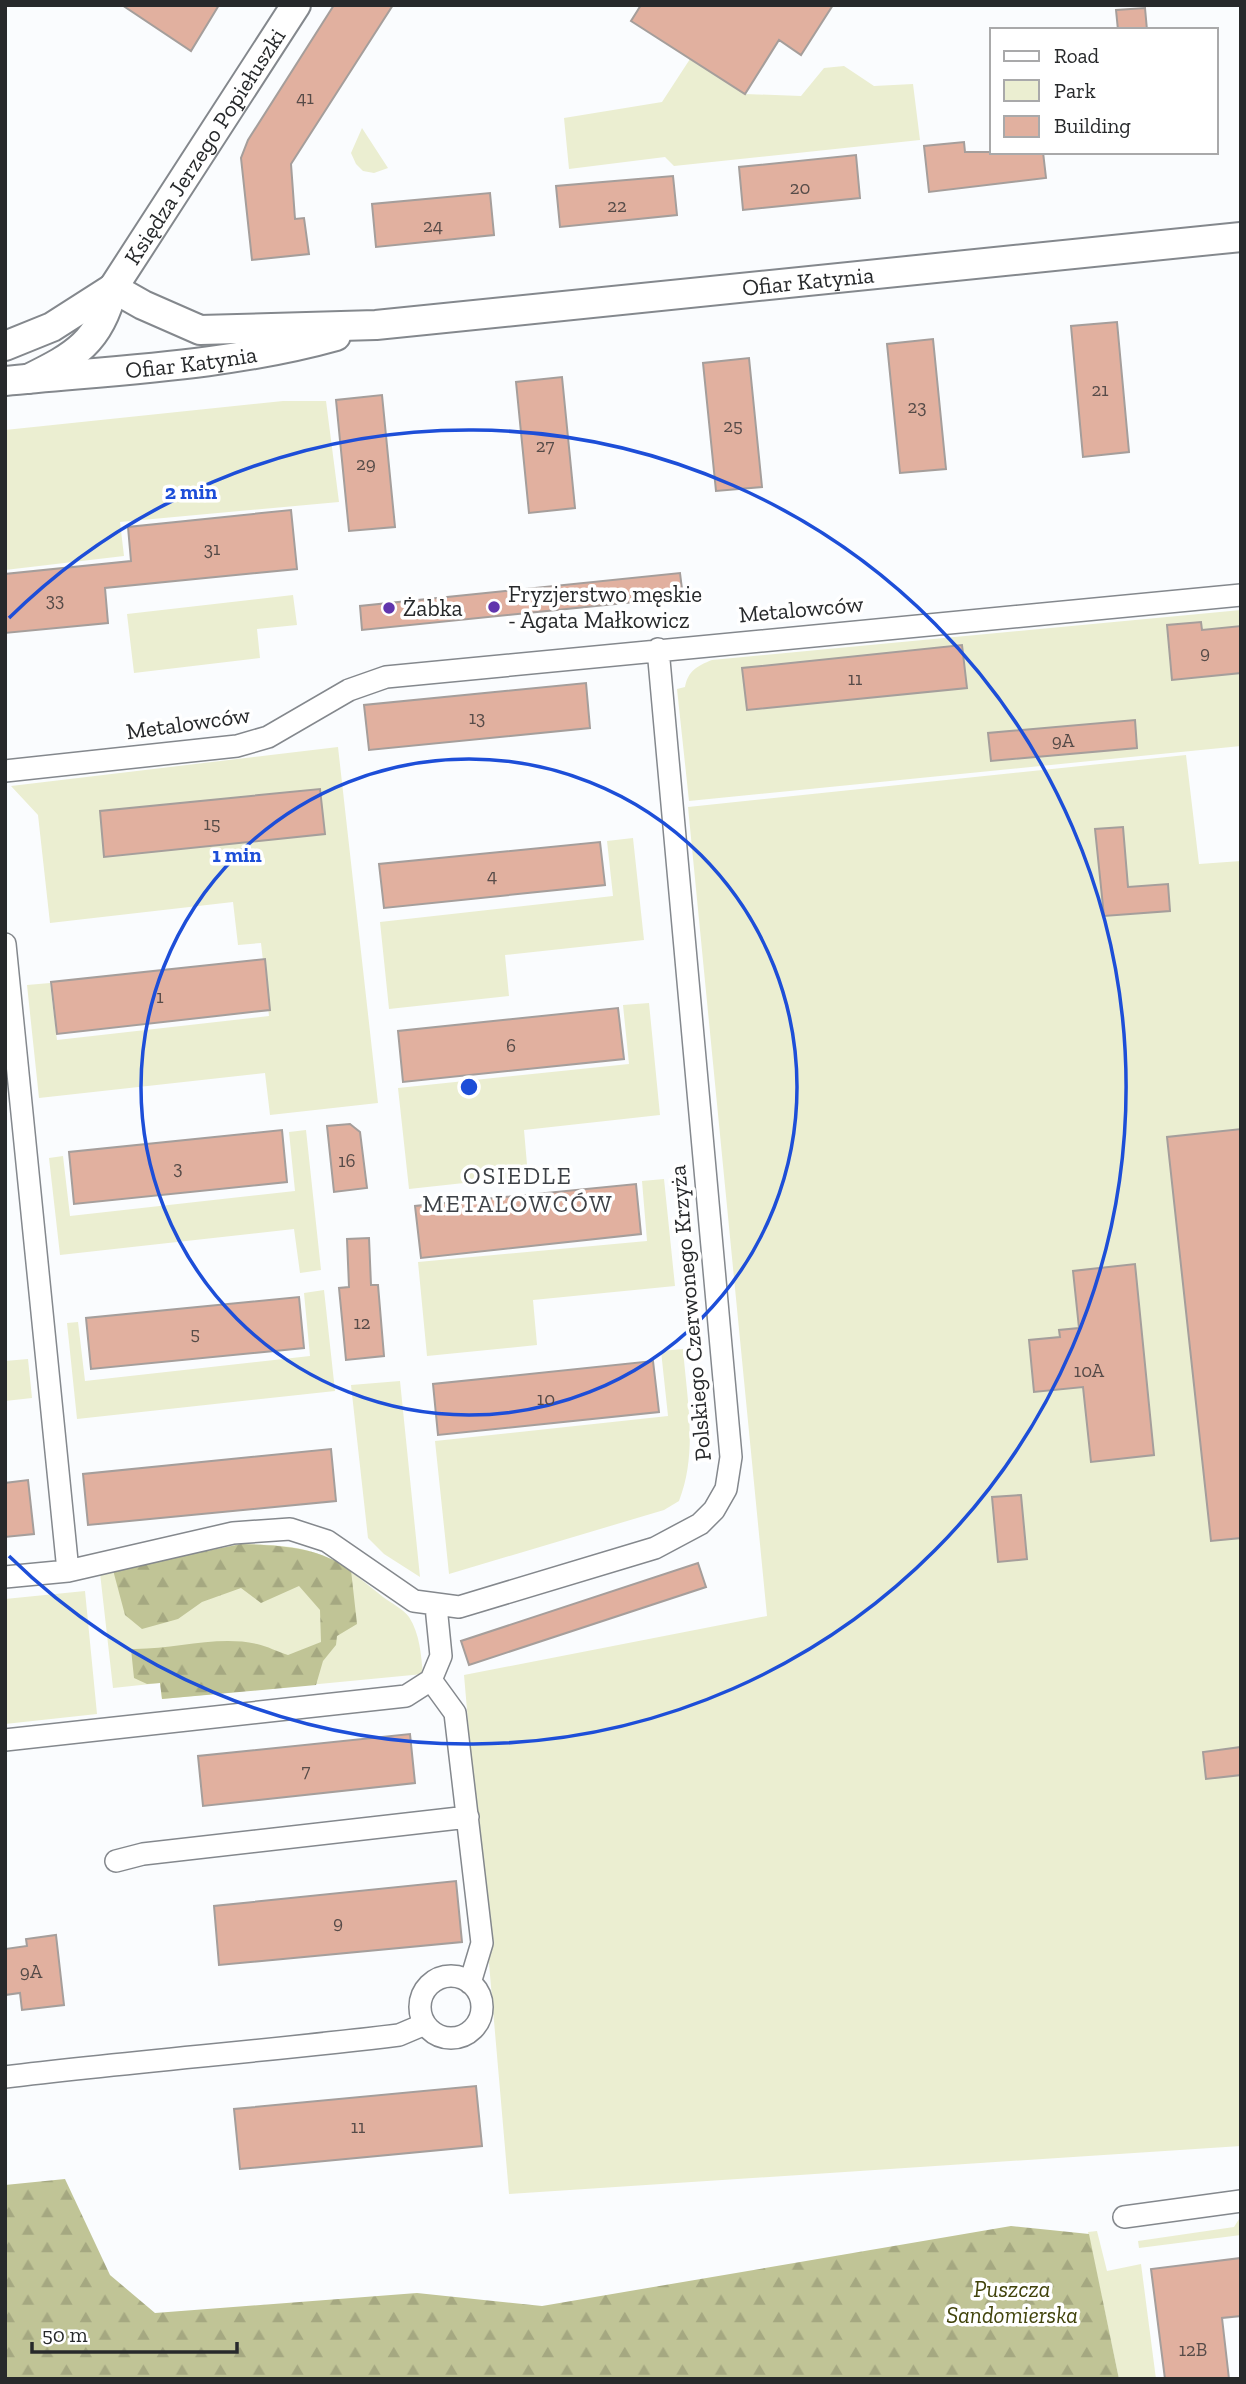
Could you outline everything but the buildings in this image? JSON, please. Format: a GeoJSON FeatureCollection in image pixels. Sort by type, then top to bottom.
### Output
{"type":"FeatureCollection","features":[{"type":"Feature","properties":{"kind":"street","name":"Księdza Jerzego Popiełuszki"},"geometry":{"type":"LineString","coordinates":[[113,288],[296,5]]}},
{"type":"Feature","properties":{"kind":"street","name":"Ofiar Katynia"},"geometry":{"type":"LineString","coordinates":[[113,288],[166,316],[200,330],[376,325],[1241,237]]}},
{"type":"Feature","properties":{"kind":"street"},"geometry":{"type":"LineString","coordinates":[[5,346],[52,327],[113,288]]}},
{"type":"Feature","properties":{"kind":"street"},"geometry":{"type":"LineString","coordinates":[[17,380],[69,359],[89,341],[107,316],[113,288]]}},
{"type":"Feature","properties":{"kind":"street","name":"Ofiar Katynia"},"geometry":{"type":"LineString","coordinates":[[17,380],[194,362],[293,348],[376,325]]}},
{"type":"Feature","properties":{"kind":"street","name":"Metalowców"},"geometry":{"type":"LineString","coordinates":[[5,771],[237,746],[268,737],[349,690],[386,677],[1241,595]]}},
{"type":"Feature","properties":{"kind":"street","name":"Polskiego Czerwonego Krzyża"},"geometry":{"type":"LineString","coordinates":[[5,1577],[68,1571],[233,1533],[290,1529],[327,1541],[414,1601],[436,1606],[460,1607],[655,1548],[699,1524],[714,1510],[726,1489],[731,1457],[658,649]]}},
{"type":"Feature","properties":{"kind":"street"},"geometry":{"type":"LineString","coordinates":[[5,944],[68,1571]]}},
{"type":"Feature","properties":{"kind":"street"},"geometry":{"type":"LineString","coordinates":[[5,1740],[406,1696],[431,1680],[440,1656],[436,1606]]}},
{"type":"Feature","properties":{"kind":"street"},"geometry":{"type":"LineString","coordinates":[[431,1680],[455,1713],[482,1943],[470,1983]]}},
{"type":"Feature","properties":{"kind":"street"},"geometry":{"type":"LineString","coordinates":[[116,1861],[143,1854],[467,1817]]}},
{"type":"Feature","properties":{"kind":"street"},"geometry":{"type":"LineString","coordinates":[[450,1976],[470,1983],[481,1999],[480,2019],[468,2034],[449,2038],[431,2031],[425,2024],[420,2003],[430,1984],[450,1976]]}},
{"type":"Feature","properties":{"kind":"street"},"geometry":{"type":"LineString","coordinates":[[5,2077],[121,2063],[215,2057],[399,2035],[425,2024]]}},
{"type":"Feature","properties":{"kind":"street"},"geometry":{"type":"LineString","coordinates":[[1124,2217],[1241,2201]]}},
{"type":"Feature","properties":{"kind":"green space"},"geometry":{"type":"Polygon","coordinates":[[[690,59],[745,94],[801,96],[824,68],[844,66],[874,86],[913,84],[920,140],[674,166],[665,157],[569,169],[564,118],[662,102],[690,59]]]}},
{"type":"Feature","properties":{"kind":"green space"},"geometry":{"type":"Polygon","coordinates":[[[362,128],[388,168],[374,173],[363,171],[356,164],[351,153],[362,128]]]}},
{"type":"Feature","properties":{"kind":"green space"},"geometry":{"type":"Polygon","coordinates":[[[283,401],[326,401],[339,502],[120,522],[124,556],[5,570],[5,430],[283,401]]]}},
{"type":"Feature","properties":{"kind":"green space"},"geometry":{"type":"Polygon","coordinates":[[[293,595],[297,625],[257,629],[260,658],[134,673],[127,614],[293,595]]]}},
{"type":"Feature","properties":{"kind":"green space"},"geometry":{"type":"Polygon","coordinates":[[[1241,610],[1241,746],[689,801],[677,689],[685,687],[694,670],[712,660],[1241,610]]]}},
{"type":"Feature","properties":{"kind":"green space"},"geometry":{"type":"Polygon","coordinates":[[[338,747],[378,1103],[270,1115],[265,1073],[39,1098],[27,985],[50,983],[57,1040],[269,1016],[261,943],[238,945],[233,902],[50,923],[38,815],[11,786],[338,747]]]}},
{"type":"Feature","properties":{"kind":"green space"},"geometry":{"type":"Polygon","coordinates":[[[1186,755],[1199,864],[1241,861],[1241,2146],[509,2194],[464,1675],[767,1616],[688,807],[1186,755]]]}},
{"type":"Feature","properties":{"kind":"green space"},"geometry":{"type":"Polygon","coordinates":[[[633,838],[644,940],[505,955],[509,996],[389,1009],[380,922],[613,896],[607,841],[633,838]]]}},
{"type":"Feature","properties":{"kind":"green space"},"geometry":{"type":"Polygon","coordinates":[[[649,1003],[660,1115],[524,1130],[528,1176],[409,1189],[398,1088],[629,1064],[623,1005],[649,1003]]]}},
{"type":"Feature","properties":{"kind":"green space"},"geometry":{"type":"Polygon","coordinates":[[[306,1130],[321,1270],[300,1273],[294,1229],[60,1255],[49,1158],[63,1156],[70,1216],[295,1191],[289,1132],[306,1130]]]}},
{"type":"Feature","properties":{"kind":"green space"},"geometry":{"type":"Polygon","coordinates":[[[664,1179],[675,1286],[533,1300],[537,1345],[427,1356],[418,1262],[647,1241],[642,1181],[664,1179]]]}},
{"type":"Feature","properties":{"kind":"green space"},"geometry":{"type":"Polygon","coordinates":[[[324,1290],[335,1391],[77,1419],[67,1323],[78,1322],[85,1381],[310,1356],[304,1293],[324,1290]]]}},
{"type":"Feature","properties":{"kind":"green space"},"geometry":{"type":"Polygon","coordinates":[[[683,1349],[690,1445],[685,1483],[679,1501],[664,1510],[449,1574],[435,1441],[668,1416],[661,1351],[683,1349]]]}},
{"type":"Feature","properties":{"kind":"green space"},"geometry":{"type":"Polygon","coordinates":[[[28,1359],[32,1398],[5,1401],[5,1361],[28,1359]]]}},
{"type":"Feature","properties":{"kind":"green space"},"geometry":{"type":"Polygon","coordinates":[[[400,1381],[420,1577],[384,1554],[368,1538],[351,1385],[400,1381]]]}},
{"type":"Feature","properties":{"kind":"green space"},"geometry":{"type":"Polygon","coordinates":[[[241,1544],[303,1549],[348,1570],[409,1617],[418,1637],[423,1674],[162,1699],[160,1683],[113,1688],[100,1573],[241,1544]]]}},
{"type":"Feature","properties":{"kind":"green space"},"geometry":{"type":"Polygon","coordinates":[[[241,1544],[312,1552],[326,1556],[351,1570],[357,1624],[337,1636],[336,1645],[323,1661],[316,1685],[162,1699],[160,1683],[147,1684],[134,1678],[131,1649],[226,1641],[261,1645],[288,1655],[321,1642],[320,1610],[299,1586],[261,1603],[241,1588],[202,1602],[178,1619],[142,1629],[125,1615],[113,1570],[241,1544]]]}},
{"type":"Feature","properties":{"kind":"green space"},"geometry":{"type":"Polygon","coordinates":[[[85,1591],[97,1714],[5,1724],[5,1599],[85,1591]]]}},
{"type":"Feature","properties":{"kind":"green space","name":"Puszcza Sandomierska"},"geometry":{"type":"Polygon","coordinates":[[[65,2179],[110,2275],[155,2313],[417,2293],[542,2306],[1011,2226],[1089,2234],[1119,2379],[5,2379],[5,2185],[65,2179]]]}},
{"type":"Feature","properties":{"kind":"green space"},"geometry":{"type":"Polygon","coordinates":[[[1241,2216],[1241,2235],[1139,2248],[1138,2241],[1234,2227],[1241,2216]]]}},
{"type":"Feature","properties":{"kind":"green space"},"geometry":{"type":"Polygon","coordinates":[[[1097,2231],[1107,2271],[1141,2264],[1156,2379],[1119,2379],[1088,2232],[1097,2231]]]}},
{"type":"Feature","properties":{"kind":"place","name":"Fryzjerstwo męskie - Agata Małkowicz"},"geometry":{"type":"Point","coordinates":[494,607]}},
{"type":"Feature","properties":{"kind":"place","name":"Żabka"},"geometry":{"type":"Point","coordinates":[389,608]}},
{"type":"Feature","properties":{"kind":"district","name":"OSIEDLE METALOWCÓW"},"geometry":{"type":"Point","coordinates":[518,1190]}}]}
